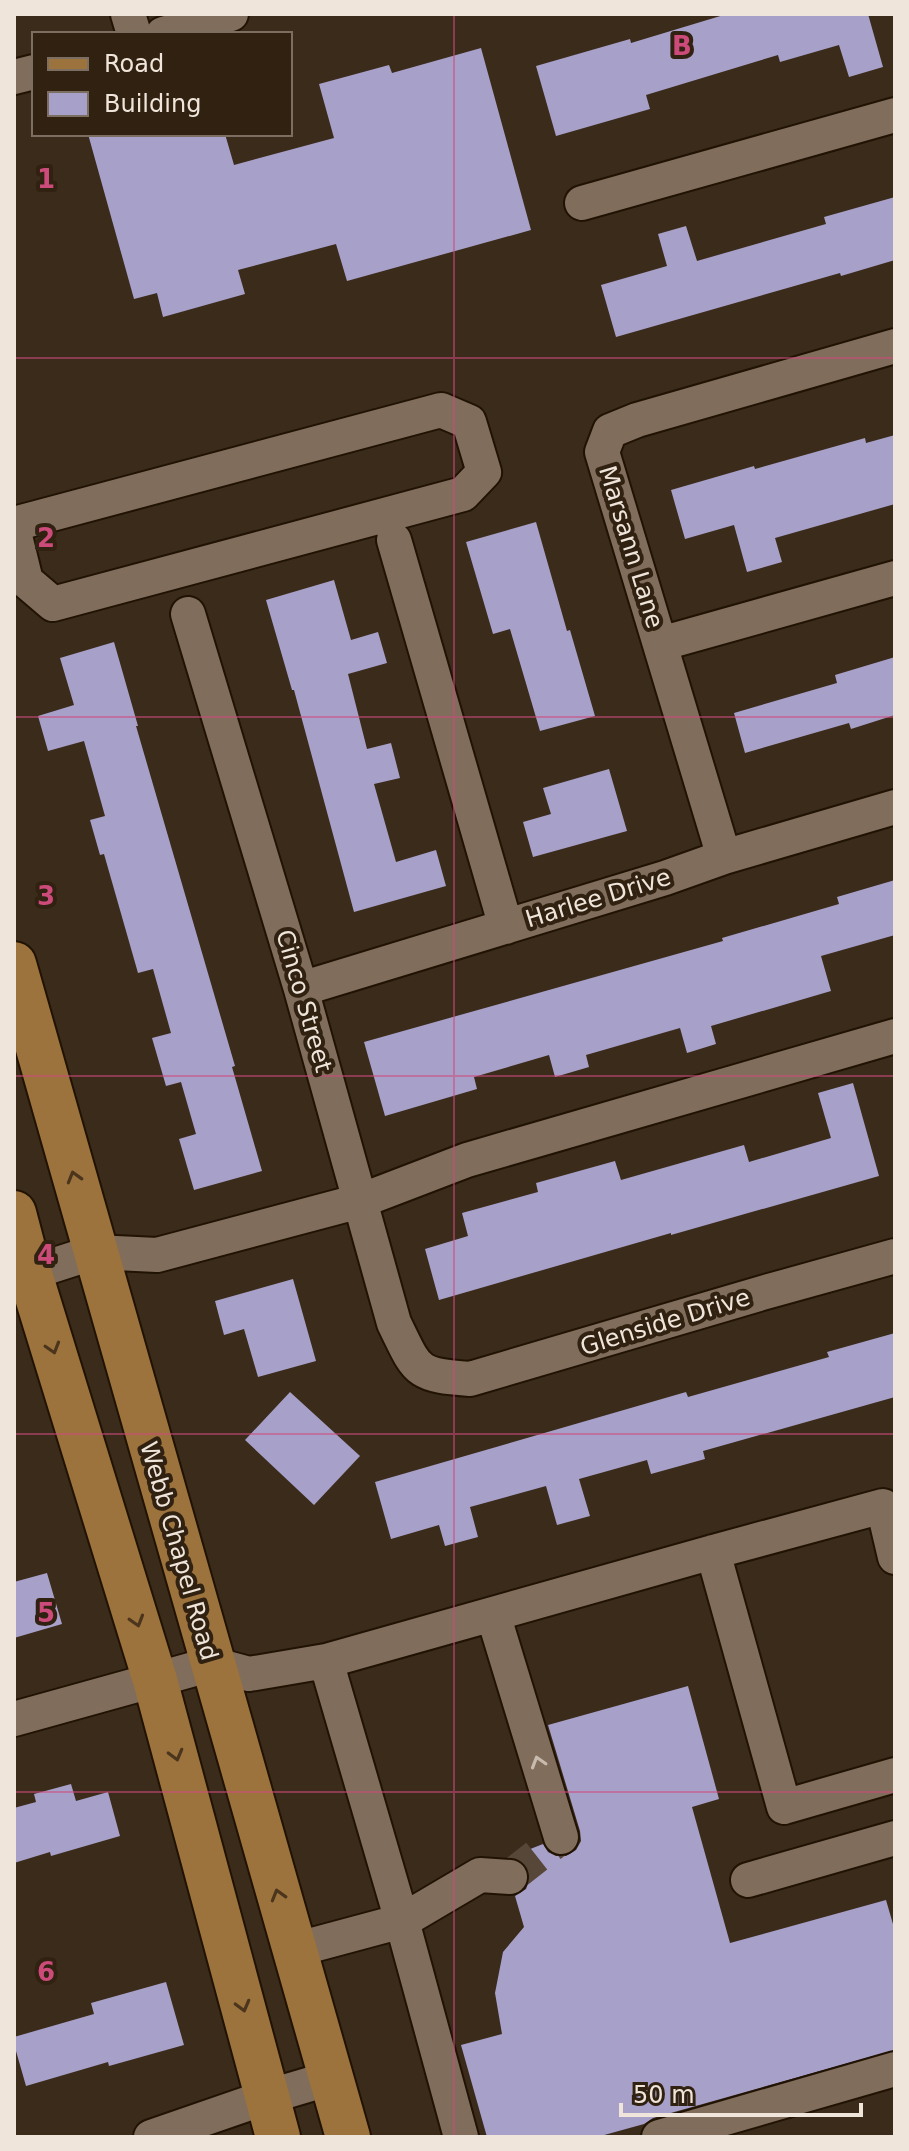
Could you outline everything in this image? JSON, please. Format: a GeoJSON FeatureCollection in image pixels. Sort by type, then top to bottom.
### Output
{"type":"FeatureCollection","features":[{"type":"Feature","properties":{"kind":"main road","name":"Webb Chapel Road"},"geometry":{"type":"LineString","coordinates":[[14,964],[348,2137]]}},
{"type":"Feature","properties":{"kind":"main road"},"geometry":{"type":"LineString","coordinates":[[14,1213],[22,1276],[155,1680],[273,2117]]}},
{"type":"Feature","properties":{"kind":"street"},"geometry":{"type":"LineString","coordinates":[[170,32],[231,14]]}},
{"type":"Feature","properties":{"kind":"street"},"geometry":{"type":"LineString","coordinates":[[582,203],[895,115]]}},
{"type":"Feature","properties":{"kind":"street","name":"Marsann Lane"},"geometry":{"type":"LineString","coordinates":[[724,857],[602,452],[610,431],[637,420],[895,346]]}},
{"type":"Feature","properties":{"kind":"street"},"geometry":{"type":"LineString","coordinates":[[14,524],[441,410],[469,422],[484,472],[463,494],[53,604],[26,581],[14,532]]}},
{"type":"Feature","properties":{"kind":"street"},"geometry":{"type":"LineString","coordinates":[[394,540],[506,927]]}},
{"type":"Feature","properties":{"kind":"street"},"geometry":{"type":"LineString","coordinates":[[660,644],[895,578]]}},
{"type":"Feature","properties":{"kind":"street","name":"Cinco Street"},"geometry":{"type":"LineString","coordinates":[[188,614],[301,989],[394,1323],[414,1364],[434,1377]]}},
{"type":"Feature","properties":{"kind":"street","name":"Harlee Drive"},"geometry":{"type":"LineString","coordinates":[[301,989],[895,807]]}},
{"type":"Feature","properties":{"kind":"street"},"geometry":{"type":"LineString","coordinates":[[22,1276],[95,1252],[157,1255],[360,1201],[467,1160],[895,1036]]}},
{"type":"Feature","properties":{"kind":"street","name":"Glenside Drive"},"geometry":{"type":"LineString","coordinates":[[434,1377],[470,1379],[895,1256]]}},
{"type":"Feature","properties":{"kind":"street"},"geometry":{"type":"LineString","coordinates":[[14,1719],[212,1664],[249,1674],[326,1661],[883,1506],[895,1557]]}},
{"type":"Feature","properties":{"kind":"street"},"geometry":{"type":"LineString","coordinates":[[713,1552],[784,1807],[895,1775]]}},
{"type":"Feature","properties":{"kind":"street"},"geometry":{"type":"LineString","coordinates":[[493,1614],[561,1837]]}},
{"type":"Feature","properties":{"kind":"street"},"geometry":{"type":"LineString","coordinates":[[326,1661],[461,2137]]}},
{"type":"Feature","properties":{"kind":"street"},"geometry":{"type":"LineString","coordinates":[[748,1880],[895,1838]]}},
{"type":"Feature","properties":{"kind":"street"},"geometry":{"type":"LineString","coordinates":[[294,1950],[402,1921],[495,1876]]}},
{"type":"Feature","properties":{"kind":"street"},"geometry":{"type":"LineString","coordinates":[[659,2137],[895,2069]]}},
{"type":"Feature","properties":{"kind":"street"},"geometry":{"type":"LineString","coordinates":[[151,2137],[273,2117],[331,2078]]}},
{"type":"Feature","properties":{"kind":"building"},"geometry":{"type":"Polygon","coordinates":[[[727,14],[868,14],[883,67],[849,77],[839,45],[780,62],[778,55],[646,95],[650,109],[556,136],[536,66],[630,39],[631,43],[727,14]]]}},
{"type":"Feature","properties":{"kind":"building"},"geometry":{"type":"Polygon","coordinates":[[[481,48],[531,230],[347,281],[336,244],[238,270],[245,294],[163,317],[157,293],[134,299],[89,136],[226,136],[234,165],[334,138],[319,84],[389,65],[392,73],[481,48]]]}},
{"type":"Feature","properties":{"kind":"building"},"geometry":{"type":"Polygon","coordinates":[[[895,197],[895,260],[616,337],[601,285],[667,266],[658,234],[686,226],[697,261],[826,224],[824,217],[895,197]]]}},
{"type":"Feature","properties":{"kind":"building"},"geometry":{"type":"Polygon","coordinates":[[[895,435],[895,504],[775,538],[782,562],[747,572],[734,525],[685,539],[671,490],[865,438],[866,443],[895,435]]]}},
{"type":"Feature","properties":{"kind":"building"},"geometry":{"type":"Polygon","coordinates":[[[536,522],[595,716],[540,731],[510,629],[493,634],[466,542],[536,522]]]}},
{"type":"Feature","properties":{"kind":"building"},"geometry":{"type":"Polygon","coordinates":[[[334,580],[351,640],[378,632],[387,663],[348,674],[367,749],[391,743],[400,778],[374,784],[396,862],[436,850],[446,886],[354,912],[294,690],[266,600],[334,580]]]}},
{"type":"Feature","properties":{"kind":"building"},"geometry":{"type":"Polygon","coordinates":[[[114,642],[262,1171],[194,1190],[179,1139],[196,1134],[181,1082],[166,1086],[152,1038],[171,1033],[153,969],[138,973],[104,854],[100,855],[90,820],[105,816],[84,741],[48,751],[38,716],[74,705],[60,658],[114,642]]]}},
{"type":"Feature","properties":{"kind":"building"},"geometry":{"type":"Polygon","coordinates":[[[895,657],[895,715],[851,729],[849,723],[745,753],[734,713],[837,683],[835,675],[895,657]]]}},
{"type":"Feature","properties":{"kind":"building"},"geometry":{"type":"Polygon","coordinates":[[[609,769],[627,831],[533,857],[523,822],[551,814],[543,788],[609,769]]]}},
{"type":"Feature","properties":{"kind":"building"},"geometry":{"type":"Polygon","coordinates":[[[895,880],[895,935],[821,956],[831,991],[711,1026],[716,1044],[687,1053],[680,1028],[586,1055],[589,1067],[555,1077],[549,1055],[474,1077],[477,1089],[385,1116],[364,1042],[723,941],[722,938],[839,904],[837,897],[895,880]]]}},
{"type":"Feature","properties":{"kind":"building"},"geometry":{"type":"Polygon","coordinates":[[[853,1083],[879,1176],[439,1300],[425,1249],[468,1236],[462,1213],[538,1192],[536,1183],[615,1161],[621,1180],[744,1145],[749,1162],[831,1138],[818,1093],[853,1083]]]}},
{"type":"Feature","properties":{"kind":"building"},"geometry":{"type":"Polygon","coordinates":[[[293,1279],[316,1361],[258,1377],[244,1329],[224,1335],[215,1301],[293,1279]]]}},
{"type":"Feature","properties":{"kind":"building"},"geometry":{"type":"Polygon","coordinates":[[[895,1333],[895,1397],[703,1451],[705,1459],[651,1474],[647,1460],[579,1479],[590,1516],[557,1525],[546,1486],[470,1507],[478,1537],[445,1546],[439,1525],[391,1539],[375,1482],[686,1392],[688,1397],[829,1357],[827,1352],[895,1333]]]}},
{"type":"Feature","properties":{"kind":"building"},"geometry":{"type":"Polygon","coordinates":[[[290,1392],[360,1456],[314,1505],[245,1440],[290,1392]]]}},
{"type":"Feature","properties":{"kind":"building"},"geometry":{"type":"Polygon","coordinates":[[[47,1573],[62,1624],[14,1638],[14,1582],[47,1573]]]}},
{"type":"Feature","properties":{"kind":"building"},"geometry":{"type":"Polygon","coordinates":[[[688,1686],[719,1799],[692,1807],[730,1943],[886,1900],[895,1931],[895,2050],[653,2118],[644,2124],[597,2137],[487,2137],[461,2045],[502,2034],[495,1993],[503,1952],[524,1927],[515,1896],[526,1889],[530,1878],[528,1868],[522,1861],[510,1857],[543,1844],[548,1852],[566,1856],[576,1850],[581,1841],[548,1725],[688,1686]]]}},
{"type":"Feature","properties":{"kind":"building"},"geometry":{"type":"Polygon","coordinates":[[[71,1784],[76,1801],[108,1792],[120,1836],[14,1863],[14,1808],[36,1802],[34,1794],[71,1784]]]}},
{"type":"Feature","properties":{"kind":"building"},"geometry":{"type":"Polygon","coordinates":[[[166,1982],[184,2045],[109,2066],[108,2062],[26,2086],[14,2037],[94,2014],[91,2003],[166,1982]]]}},
{"type":"Feature","properties":{"kind":"tunnel"},"geometry":{"type":"LineString","coordinates":[[510,1877],[561,1837]]}}]}
